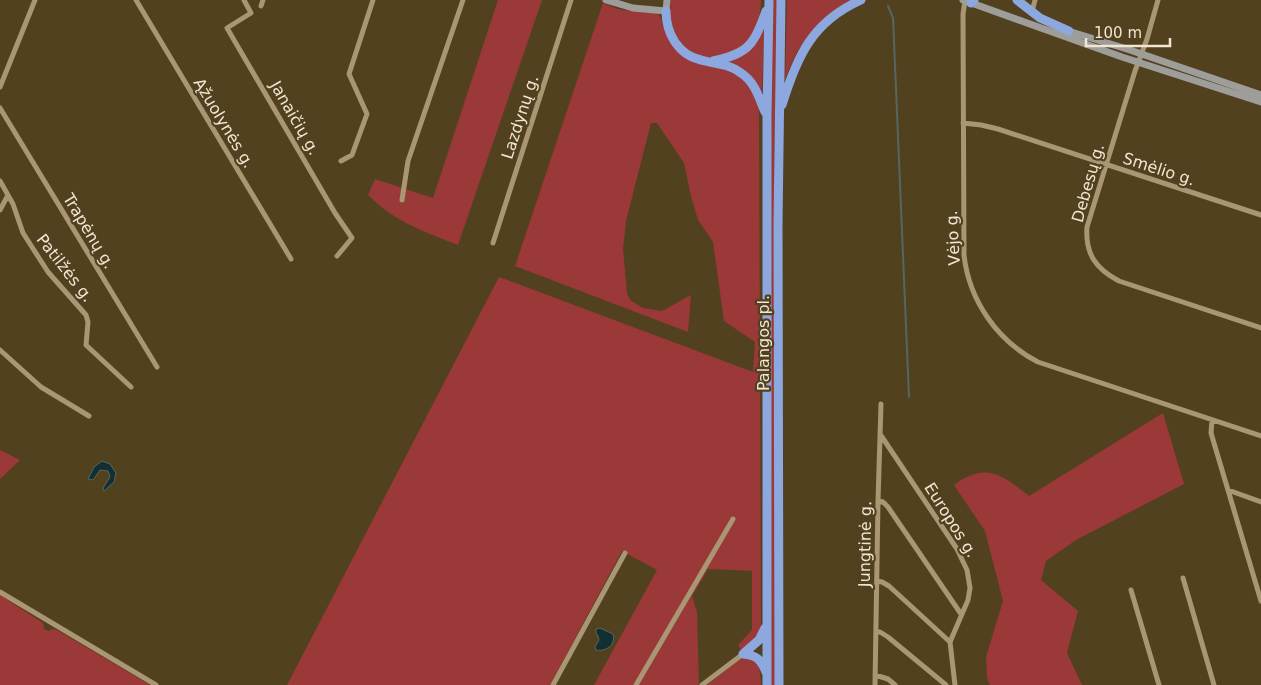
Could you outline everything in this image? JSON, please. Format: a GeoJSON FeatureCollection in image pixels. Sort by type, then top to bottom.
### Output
{"type":"FeatureCollection","features":[{"type":"Feature","properties":{"kind":"highway","name":"Palangos pl."},"geometry":{"type":"LineString","coordinates":[[779,685],[779,114],[781,0]]}},
{"type":"Feature","properties":{"kind":"highway"},"geometry":{"type":"LineString","coordinates":[[779,114],[795,65],[810,40],[834,16],[861,0]]}},
{"type":"Feature","properties":{"kind":"highway"},"geometry":{"type":"LineString","coordinates":[[1017,0],[1032,13],[1049,23],[1069,31]]}},
{"type":"Feature","properties":{"kind":"highway"},"geometry":{"type":"LineString","coordinates":[[710,62],[735,56],[750,44],[759,29],[769,2]]}},
{"type":"Feature","properties":{"kind":"highway","name":"Palangos pl."},"geometry":{"type":"LineString","coordinates":[[767,685],[767,116],[769,2]]}},
{"type":"Feature","properties":{"kind":"highway"},"geometry":{"type":"LineString","coordinates":[[666,11],[669,31],[679,47],[694,58],[729,66],[746,76],[754,86],[767,116]]}},
{"type":"Feature","properties":{"kind":"highway"},"geometry":{"type":"LineString","coordinates":[[743,654],[759,640],[767,623]]}},
{"type":"Feature","properties":{"kind":"highway"},"geometry":{"type":"LineString","coordinates":[[743,654],[751,654],[758,657],[767,674]]}},
{"type":"Feature","properties":{"kind":"main road"},"geometry":{"type":"LineString","coordinates":[[606,0],[634,8],[666,11],[667,0]]}},
{"type":"Feature","properties":{"kind":"main road"},"geometry":{"type":"LineString","coordinates":[[968,1],[1139,62],[1261,102]]}},
{"type":"Feature","properties":{"kind":"main road"},"geometry":{"type":"LineString","coordinates":[[1020,20],[1069,31],[1261,94]]}},
{"type":"Feature","properties":{"kind":"street"},"geometry":{"type":"LineString","coordinates":[[0,87],[35,0]]}},
{"type":"Feature","properties":{"kind":"street","name":"Ąžuolynės g."},"geometry":{"type":"LineString","coordinates":[[136,0],[291,259]]}},
{"type":"Feature","properties":{"kind":"street","name":"Janaičių g."},"geometry":{"type":"LineString","coordinates":[[244,0],[252,13],[227,28],[335,213],[352,238],[337,256]]}},
{"type":"Feature","properties":{"kind":"street"},"geometry":{"type":"LineString","coordinates":[[341,161],[352,155],[367,114],[349,74],[373,0]]}},
{"type":"Feature","properties":{"kind":"street"},"geometry":{"type":"LineString","coordinates":[[402,200],[408,161],[463,0]]}},
{"type":"Feature","properties":{"kind":"street","name":"Lazdynų g."},"geometry":{"type":"LineString","coordinates":[[493,243],[572,0]]}},
{"type":"Feature","properties":{"kind":"street"},"geometry":{"type":"LineString","coordinates":[[1032,13],[1035,0]]}},
{"type":"Feature","properties":{"kind":"street","name":"Debesų g."},"geometry":{"type":"LineString","coordinates":[[1158,0],[1087,227],[1086,239],[1092,256],[1100,267],[1108,275],[1119,281],[1261,328]]}},
{"type":"Feature","properties":{"kind":"street","name":"Vėjo g."},"geometry":{"type":"LineString","coordinates":[[968,1],[963,14],[964,243],[966,266],[973,290],[993,325],[1011,344],[1038,362],[1261,436]]}},
{"type":"Feature","properties":{"kind":"street","name":"Trapėnų g."},"geometry":{"type":"LineString","coordinates":[[0,108],[157,367]]}},
{"type":"Feature","properties":{"kind":"street","name":"Smėlio g."},"geometry":{"type":"LineString","coordinates":[[963,123],[998,129],[1261,215]]}},
{"type":"Feature","properties":{"kind":"street","name":"Patilžės g."},"geometry":{"type":"LineString","coordinates":[[0,181],[16,211],[23,233],[56,282],[88,318],[86,345],[131,387]]}},
{"type":"Feature","properties":{"kind":"street"},"geometry":{"type":"LineString","coordinates":[[0,210],[8,195]]}},
{"type":"Feature","properties":{"kind":"street"},"geometry":{"type":"LineString","coordinates":[[0,350],[41,387],[89,416]]}},
{"type":"Feature","properties":{"kind":"street","name":"Jungtinė g."},"geometry":{"type":"LineString","coordinates":[[875,685],[881,404]]}},
{"type":"Feature","properties":{"kind":"street"},"geometry":{"type":"LineString","coordinates":[[1212,420],[1211,433],[1261,601]]}},
{"type":"Feature","properties":{"kind":"street","name":"Europos g."},"geometry":{"type":"LineString","coordinates":[[880,434],[964,560],[968,570],[970,588],[968,600],[950,642],[955,685]]}},
{"type":"Feature","properties":{"kind":"street"},"geometry":{"type":"LineString","coordinates":[[1228,490],[1261,502]]}},
{"type":"Feature","properties":{"kind":"street"},"geometry":{"type":"LineString","coordinates":[[878,501],[883,502],[888,507],[961,614]]}},
{"type":"Feature","properties":{"kind":"street"},"geometry":{"type":"LineString","coordinates":[[636,685],[733,519]]}},
{"type":"Feature","properties":{"kind":"street"},"geometry":{"type":"LineString","coordinates":[[553,685],[625,553]]}},
{"type":"Feature","properties":{"kind":"street"},"geometry":{"type":"LineString","coordinates":[[1183,578],[1214,685]]}},
{"type":"Feature","properties":{"kind":"street"},"geometry":{"type":"LineString","coordinates":[[877,581],[889,586],[950,642]]}},
{"type":"Feature","properties":{"kind":"street"},"geometry":{"type":"LineString","coordinates":[[1131,590],[1159,685]]}},
{"type":"Feature","properties":{"kind":"street"},"geometry":{"type":"LineString","coordinates":[[0,592],[156,685]]}},
{"type":"Feature","properties":{"kind":"street"},"geometry":{"type":"LineString","coordinates":[[876,632],[880,632],[888,637],[946,685]]}},
{"type":"Feature","properties":{"kind":"street"},"geometry":{"type":"LineString","coordinates":[[702,685],[743,654]]}},
{"type":"Feature","properties":{"kind":"street"},"geometry":{"type":"LineString","coordinates":[[876,675],[888,679],[895,685]]}},
{"type":"Feature","properties":{"kind":"shaded area"},"geometry":{"type":"Polygon","coordinates":[[[498,0],[542,0],[458,245],[399,219],[368,195],[375,179],[433,198],[498,0]]]}},
{"type":"Feature","properties":{"kind":"shaded area"},"geometry":{"type":"Polygon","coordinates":[[[671,0],[761,0],[755,31],[748,42],[722,57],[708,57],[698,55],[682,45],[673,29],[670,10],[671,0]]]}},
{"type":"Feature","properties":{"kind":"shaded area"},"geometry":{"type":"Polygon","coordinates":[[[772,0],[777,0],[774,171],[775,685],[771,685],[770,278],[772,0]]]}},
{"type":"Feature","properties":{"kind":"shaded area"},"geometry":{"type":"Polygon","coordinates":[[[787,0],[854,0],[829,15],[810,33],[796,54],[785,81],[787,0]]]}},
{"type":"Feature","properties":{"kind":"shaded area"},"geometry":{"type":"Polygon","coordinates":[[[603,3],[618,9],[657,13],[674,46],[725,68],[746,80],[759,105],[761,629],[759,635],[741,650],[738,645],[752,630],[752,571],[708,569],[692,596],[697,612],[699,684],[594,685],[657,570],[622,551],[550,685],[287,685],[499,277],[753,372],[755,342],[724,321],[713,242],[698,220],[684,163],[657,123],[651,123],[626,221],[623,249],[627,293],[630,300],[643,308],[662,311],[691,295],[688,332],[515,266],[603,3]]]}},
{"type":"Feature","properties":{"kind":"shaded area"},"geometry":{"type":"Polygon","coordinates":[[[764,28],[762,96],[724,63],[764,28]]]}},
{"type":"Feature","properties":{"kind":"shaded area"},"geometry":{"type":"Polygon","coordinates":[[[1163,413],[1184,484],[1076,540],[1046,561],[1041,580],[1078,611],[1067,653],[1082,685],[990,685],[987,678],[986,657],[1003,601],[985,531],[954,485],[965,478],[984,472],[1002,477],[1029,496],[1163,413]]]}},
{"type":"Feature","properties":{"kind":"shaded area"},"geometry":{"type":"Polygon","coordinates":[[[0,450],[20,460],[0,479],[0,450]]]}},
{"type":"Feature","properties":{"kind":"shaded area"},"geometry":{"type":"Polygon","coordinates":[[[0,595],[43,623],[44,629],[49,631],[52,629],[57,630],[150,685],[0,685],[0,595]]]}},
{"type":"Feature","properties":{"kind":"shaded area"},"geometry":{"type":"Polygon","coordinates":[[[747,656],[759,668],[761,685],[707,685],[739,660],[747,656]]]}},
{"type":"Feature","properties":{"kind":"water"},"geometry":{"type":"Polygon","coordinates":[[[102,461],[110,464],[116,473],[114,482],[104,491],[103,488],[110,477],[108,471],[100,470],[93,480],[88,479],[94,467],[102,461]]]}},
{"type":"Feature","properties":{"kind":"water"},"geometry":{"type":"Polygon","coordinates":[[[600,628],[613,634],[614,638],[612,644],[607,649],[596,650],[595,647],[599,640],[596,629],[600,628]]]}},
{"type":"Feature","properties":{"kind":"waterway"},"geometry":{"type":"LineString","coordinates":[[888,6],[893,18],[909,397]]}}]}
